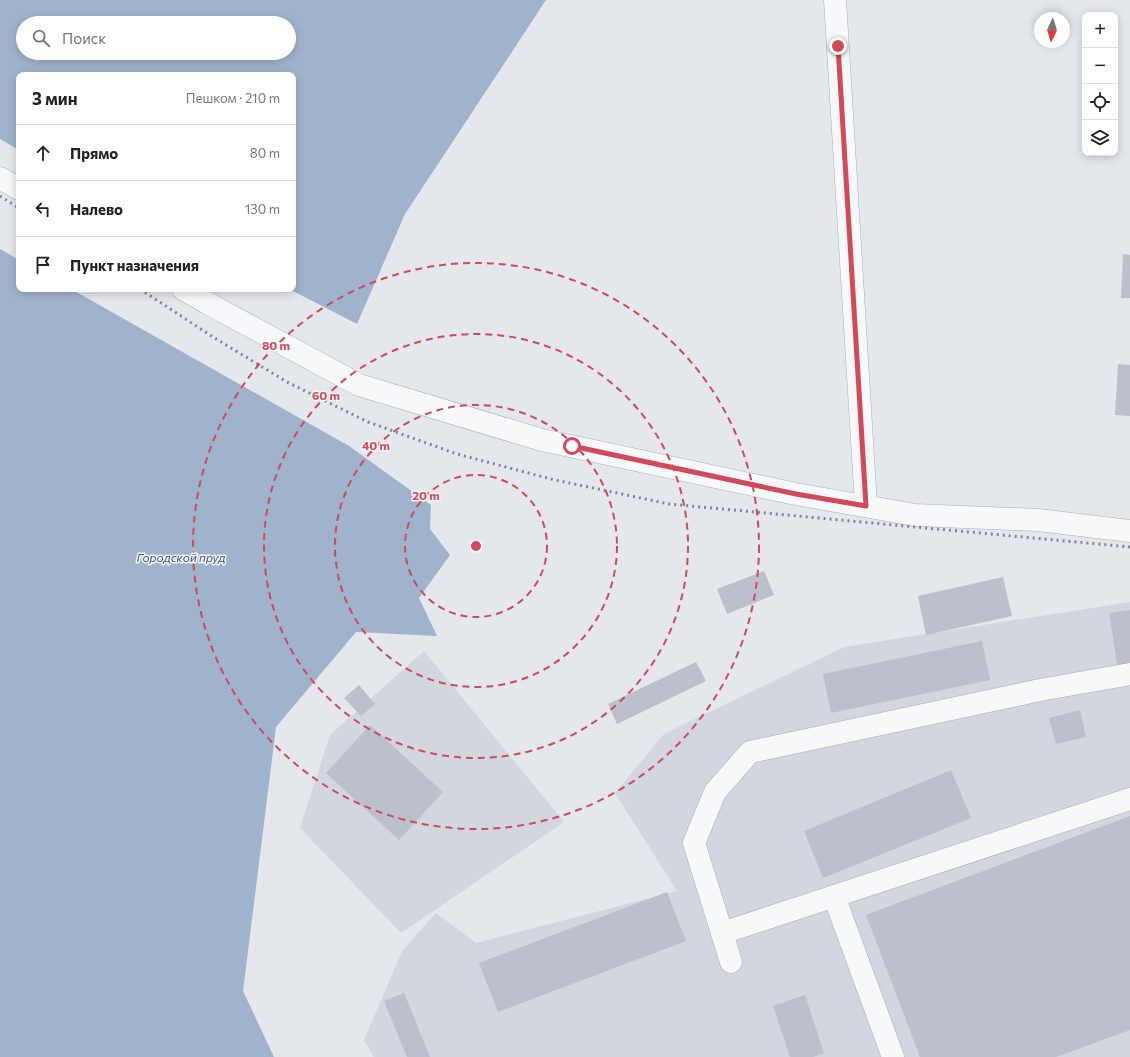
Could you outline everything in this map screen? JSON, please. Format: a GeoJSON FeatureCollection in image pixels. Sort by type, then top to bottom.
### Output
{"type":"FeatureCollection","features":[{"type":"Feature","properties":{"kind":"lane"},"geometry":{"type":"LineString","coordinates":[[835,0],[866,506]]}},
{"type":"Feature","properties":{"kind":"lane"},"geometry":{"type":"LineString","coordinates":[[0,178],[16,187]]}},
{"type":"Feature","properties":{"kind":"lane"},"geometry":{"type":"LineString","coordinates":[[188,292],[359,385],[542,440],[796,494],[915,515],[1038,520],[1130,531]]}},
{"type":"Feature","properties":{"kind":"lane"},"geometry":{"type":"LineString","coordinates":[[731,962],[694,842],[715,792],[750,752],[1040,690],[1130,674]]}},
{"type":"Feature","properties":{"kind":"lane"},"geometry":{"type":"LineString","coordinates":[[722,932],[1130,799]]}},
{"type":"Feature","properties":{"kind":"lane"},"geometry":{"type":"LineString","coordinates":[[834,896],[893,1057]]}},
{"type":"Feature","properties":{"kind":"shaded area"},"geometry":{"type":"Polygon","coordinates":[[[1130,602],[1130,1057],[374,1057],[364,1040],[402,951],[436,913],[476,943],[677,891],[615,793],[664,734],[844,647],[1130,602]]]}},
{"type":"Feature","properties":{"kind":"shaded area"},"geometry":{"type":"Polygon","coordinates":[[[424,651],[564,822],[401,933],[300,828],[330,735],[424,651]]]}},
{"type":"Feature","properties":{"kind":"water"},"geometry":{"type":"Polygon","coordinates":[[[0,0],[546,0],[405,214],[357,324],[295,292],[296,72],[16,72],[16,148],[0,139],[0,0]]]}},
{"type":"Feature","properties":{"kind":"water","name":"Городской пруд"},"geometry":{"type":"Polygon","coordinates":[[[0,249],[16,258],[16,292],[76,292],[349,446],[431,505],[430,529],[450,555],[419,598],[437,636],[356,632],[276,727],[243,991],[274,1057],[0,1057],[0,249]]]}},
{"type":"Feature","properties":{"kind":"building"},"geometry":{"type":"Polygon","coordinates":[[[1123,254],[1130,255],[1130,298],[1121,298],[1123,254]]]}},
{"type":"Feature","properties":{"kind":"building"},"geometry":{"type":"Polygon","coordinates":[[[1118,364],[1130,365],[1130,416],[1115,415],[1118,364]]]}},
{"type":"Feature","properties":{"kind":"building"},"geometry":{"type":"Polygon","coordinates":[[[764,571],[774,595],[727,614],[717,589],[764,571]]]}},
{"type":"Feature","properties":{"kind":"building"},"geometry":{"type":"Polygon","coordinates":[[[1003,577],[1012,616],[926,635],[918,596],[1003,577]]]}},
{"type":"Feature","properties":{"kind":"building"},"geometry":{"type":"Polygon","coordinates":[[[1130,610],[1130,667],[1118,669],[1109,613],[1130,610]]]}},
{"type":"Feature","properties":{"kind":"building"},"geometry":{"type":"Polygon","coordinates":[[[982,641],[990,680],[831,713],[823,674],[982,641]]]}},
{"type":"Feature","properties":{"kind":"building"},"geometry":{"type":"Polygon","coordinates":[[[696,662],[706,681],[617,724],[608,704],[696,662]]]}},
{"type":"Feature","properties":{"kind":"building"},"geometry":{"type":"Polygon","coordinates":[[[359,685],[375,704],[361,716],[344,698],[359,685]]]}},
{"type":"Feature","properties":{"kind":"building"},"geometry":{"type":"Polygon","coordinates":[[[1080,710],[1086,737],[1056,744],[1049,718],[1080,710]]]}},
{"type":"Feature","properties":{"kind":"building"},"geometry":{"type":"Polygon","coordinates":[[[370,725],[443,792],[399,840],[326,773],[370,725]]]}},
{"type":"Feature","properties":{"kind":"building"},"geometry":{"type":"Polygon","coordinates":[[[951,770],[971,818],[823,878],[804,831],[951,770]]]}},
{"type":"Feature","properties":{"kind":"building"},"geometry":{"type":"Polygon","coordinates":[[[1130,816],[1130,1030],[1056,1057],[920,1057],[866,915],[1130,816]]]}},
{"type":"Feature","properties":{"kind":"building"},"geometry":{"type":"Polygon","coordinates":[[[667,892],[686,941],[498,1012],[479,963],[667,892]]]}},
{"type":"Feature","properties":{"kind":"building"},"geometry":{"type":"Polygon","coordinates":[[[404,993],[430,1057],[407,1057],[384,1001],[404,993]]]}},
{"type":"Feature","properties":{"kind":"building"},"geometry":{"type":"Polygon","coordinates":[[[805,995],[824,1053],[813,1057],[790,1057],[773,1006],[805,995]]]}},
{"type":"Feature","properties":{"kind":"railway"},"geometry":{"type":"LineString","coordinates":[[0,196],[16,206]]}},
{"type":"Feature","properties":{"kind":"railway"},"geometry":{"type":"LineString","coordinates":[[145,292],[213,337],[287,382],[368,422],[457,454],[551,479],[669,504],[1130,547]]}},
{"type":"Feature","properties":{"kind":"route"},"geometry":{"type":"LineString","coordinates":[[572,446],[796,494],[866,506],[838,46]]}}]}
